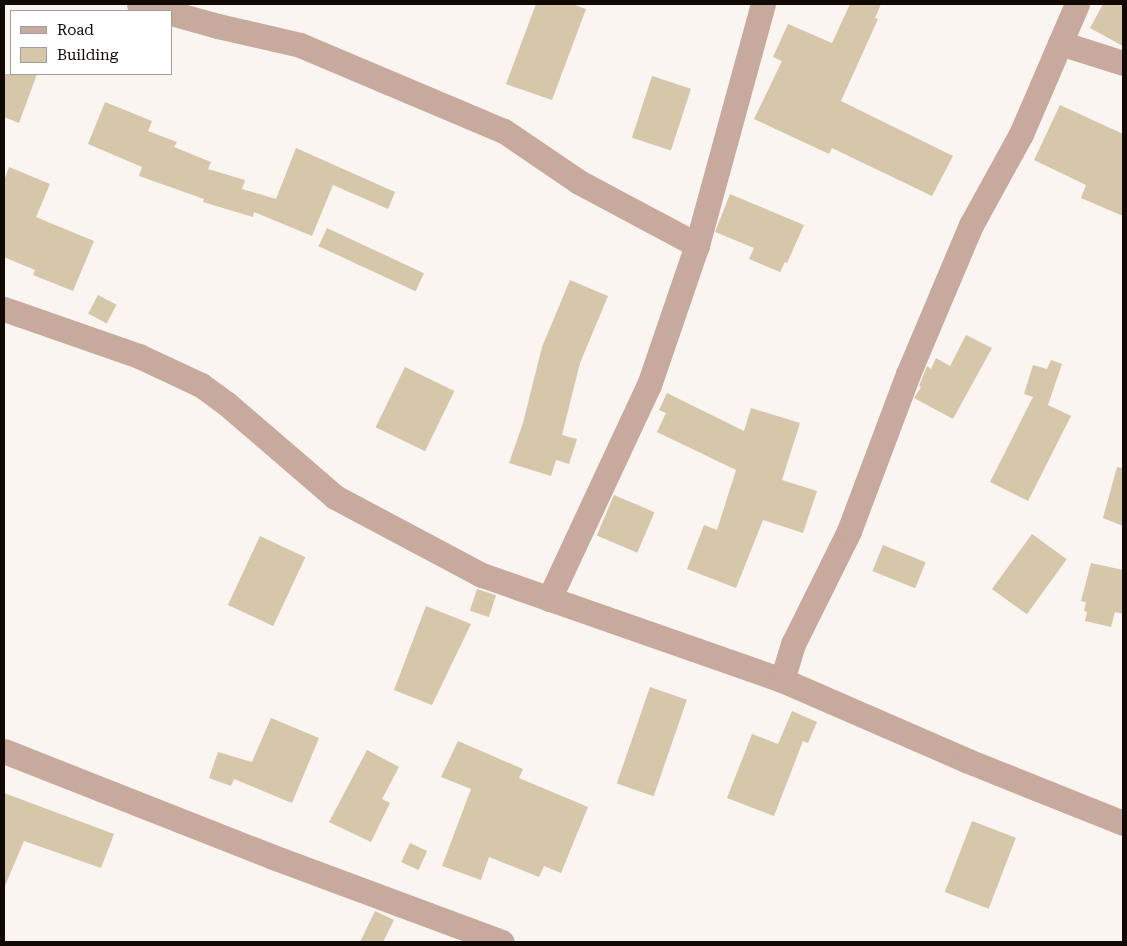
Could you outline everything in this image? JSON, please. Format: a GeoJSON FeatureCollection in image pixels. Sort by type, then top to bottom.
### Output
{"type":"FeatureCollection","features":[{"type":"Feature","properties":{"kind":"street"},"geometry":{"type":"LineString","coordinates":[[139,4],[162,10]]}},
{"type":"Feature","properties":{"kind":"street"},"geometry":{"type":"LineString","coordinates":[[549,599],[649,384],[696,246],[764,4]]}},
{"type":"Feature","properties":{"kind":"street"},"geometry":{"type":"LineString","coordinates":[[782,680],[793,644],[849,531],[908,374],[971,225],[1021,134],[1077,4]]}},
{"type":"Feature","properties":{"kind":"street"},"geometry":{"type":"LineString","coordinates":[[172,13],[300,45],[504,130],[579,182],[696,246]]}},
{"type":"Feature","properties":{"kind":"street"},"geometry":{"type":"LineString","coordinates":[[1060,43],[1123,63]]}},
{"type":"Feature","properties":{"kind":"street"},"geometry":{"type":"LineString","coordinates":[[4,309],[139,356],[201,385],[227,404],[335,497],[482,575],[782,680],[968,761],[1123,823]]}},
{"type":"Feature","properties":{"kind":"street"},"geometry":{"type":"LineString","coordinates":[[4,751],[273,857],[502,942]]}},
{"type":"Feature","properties":{"kind":"building"},"geometry":{"type":"Polygon","coordinates":[[[536,4],[572,4],[586,9],[552,100],[506,84],[536,4]]]}},
{"type":"Feature","properties":{"kind":"building"},"geometry":{"type":"Polygon","coordinates":[[[850,4],[881,4],[875,18],[878,19],[841,101],[953,156],[932,196],[832,148],[829,154],[754,119],[782,61],[773,57],[788,24],[832,43],[850,4]]]}},
{"type":"Feature","properties":{"kind":"building"},"geometry":{"type":"Polygon","coordinates":[[[1103,4],[1123,4],[1123,46],[1090,28],[1103,4]]]}},
{"type":"Feature","properties":{"kind":"building"},"geometry":{"type":"Polygon","coordinates":[[[4,74],[37,75],[19,123],[4,117],[4,74]]]}},
{"type":"Feature","properties":{"kind":"building"},"geometry":{"type":"Polygon","coordinates":[[[652,76],[691,89],[671,150],[632,138],[652,76]]]}},
{"type":"Feature","properties":{"kind":"building"},"geometry":{"type":"Polygon","coordinates":[[[105,102],[152,121],[148,131],[177,142],[174,147],[211,162],[208,169],[245,180],[242,189],[276,199],[296,148],[395,192],[388,209],[333,185],[312,236],[254,212],[253,217],[203,202],[204,199],[139,176],[142,167],[88,144],[105,102]]]}},
{"type":"Feature","properties":{"kind":"building"},"geometry":{"type":"Polygon","coordinates":[[[1060,105],[1123,134],[1123,216],[1081,198],[1086,185],[1034,160],[1060,105]]]}},
{"type":"Feature","properties":{"kind":"building"},"geometry":{"type":"Polygon","coordinates":[[[9,167],[50,184],[36,217],[94,241],[73,291],[33,275],[35,270],[4,257],[4,181],[9,167]]]}},
{"type":"Feature","properties":{"kind":"building"},"geometry":{"type":"Polygon","coordinates":[[[730,194],[804,225],[787,263],[785,262],[780,272],[749,259],[754,248],[715,232],[730,194]]]}},
{"type":"Feature","properties":{"kind":"building"},"geometry":{"type":"Polygon","coordinates":[[[327,228],[424,273],[416,291],[319,246],[327,228]]]}},
{"type":"Feature","properties":{"kind":"building"},"geometry":{"type":"Polygon","coordinates":[[[570,280],[608,296],[580,363],[562,435],[577,439],[569,464],[556,460],[551,476],[509,463],[523,423],[542,347],[570,280]]]}},
{"type":"Feature","properties":{"kind":"building"},"geometry":{"type":"Polygon","coordinates":[[[98,295],[117,305],[107,323],[88,314],[98,295]]]}},
{"type":"Feature","properties":{"kind":"building"},"geometry":{"type":"Polygon","coordinates":[[[966,335],[992,348],[953,419],[914,398],[921,387],[919,386],[927,366],[931,369],[936,358],[950,366],[966,335]]]}},
{"type":"Feature","properties":{"kind":"building"},"geometry":{"type":"Polygon","coordinates":[[[1051,360],[1062,364],[1048,405],[1071,416],[1028,501],[990,482],[1033,397],[1024,394],[1033,365],[1047,369],[1051,360]]]}},
{"type":"Feature","properties":{"kind":"building"},"geometry":{"type":"Polygon","coordinates":[[[405,367],[454,391],[425,451],[376,427],[405,367]]]}},
{"type":"Feature","properties":{"kind":"building"},"geometry":{"type":"Polygon","coordinates":[[[667,393],[744,431],[751,408],[800,423],[782,480],[817,491],[803,533],[763,520],[736,588],[687,569],[704,525],[717,530],[736,470],[657,432],[666,413],[659,410],[667,393]]]}},
{"type":"Feature","properties":{"kind":"building"},"geometry":{"type":"Polygon","coordinates":[[[1117,467],[1123,468],[1123,526],[1103,518],[1117,467]]]}},
{"type":"Feature","properties":{"kind":"building"},"geometry":{"type":"Polygon","coordinates":[[[614,495],[655,512],[637,553],[597,536],[614,495]]]}},
{"type":"Feature","properties":{"kind":"building"},"geometry":{"type":"Polygon","coordinates":[[[1032,534],[1067,559],[1027,614],[992,589],[1032,534]]]}},
{"type":"Feature","properties":{"kind":"building"},"geometry":{"type":"Polygon","coordinates":[[[260,536],[305,557],[273,626],[228,605],[260,536]]]}},
{"type":"Feature","properties":{"kind":"building"},"geometry":{"type":"Polygon","coordinates":[[[883,545],[926,562],[915,588],[873,571],[883,545]]]}},
{"type":"Feature","properties":{"kind":"building"},"geometry":{"type":"Polygon","coordinates":[[[1091,563],[1123,570],[1123,614],[1115,612],[1111,627],[1085,621],[1087,612],[1084,611],[1086,602],[1081,601],[1091,563]]]}},
{"type":"Feature","properties":{"kind":"building"},"geometry":{"type":"Polygon","coordinates":[[[477,589],[496,595],[489,617],[470,611],[477,589]]]}},
{"type":"Feature","properties":{"kind":"building"},"geometry":{"type":"Polygon","coordinates":[[[426,606],[471,624],[432,705],[394,690],[426,606]]]}},
{"type":"Feature","properties":{"kind":"building"},"geometry":{"type":"Polygon","coordinates":[[[650,687],[687,700],[654,796],[617,783],[650,687]]]}},
{"type":"Feature","properties":{"kind":"building"},"geometry":{"type":"Polygon","coordinates":[[[792,711],[817,722],[808,743],[803,741],[774,816],[727,798],[752,734],[778,744],[792,711]]]}},
{"type":"Feature","properties":{"kind":"building"},"geometry":{"type":"Polygon","coordinates":[[[271,718],[319,738],[292,803],[234,779],[231,786],[209,778],[218,752],[252,762],[271,718]]]}},
{"type":"Feature","properties":{"kind":"building"},"geometry":{"type":"Polygon","coordinates":[[[458,741],[523,769],[519,778],[588,807],[561,873],[544,866],[539,877],[489,857],[481,880],[442,866],[471,789],[441,777],[458,741]]]}},
{"type":"Feature","properties":{"kind":"building"},"geometry":{"type":"Polygon","coordinates":[[[367,750],[399,767],[382,799],[390,803],[371,842],[329,822],[367,750]]]}},
{"type":"Feature","properties":{"kind":"building"},"geometry":{"type":"Polygon","coordinates":[[[4,793],[114,834],[101,868],[24,841],[4,888],[4,793]]]}},
{"type":"Feature","properties":{"kind":"building"},"geometry":{"type":"Polygon","coordinates":[[[972,821],[1016,838],[989,909],[945,892],[972,821]]]}},
{"type":"Feature","properties":{"kind":"building"},"geometry":{"type":"Polygon","coordinates":[[[410,843],[427,851],[418,870],[401,862],[410,843]]]}},
{"type":"Feature","properties":{"kind":"building"},"geometry":{"type":"Polygon","coordinates":[[[375,911],[394,920],[383,942],[360,942],[375,911]]]}}]}
